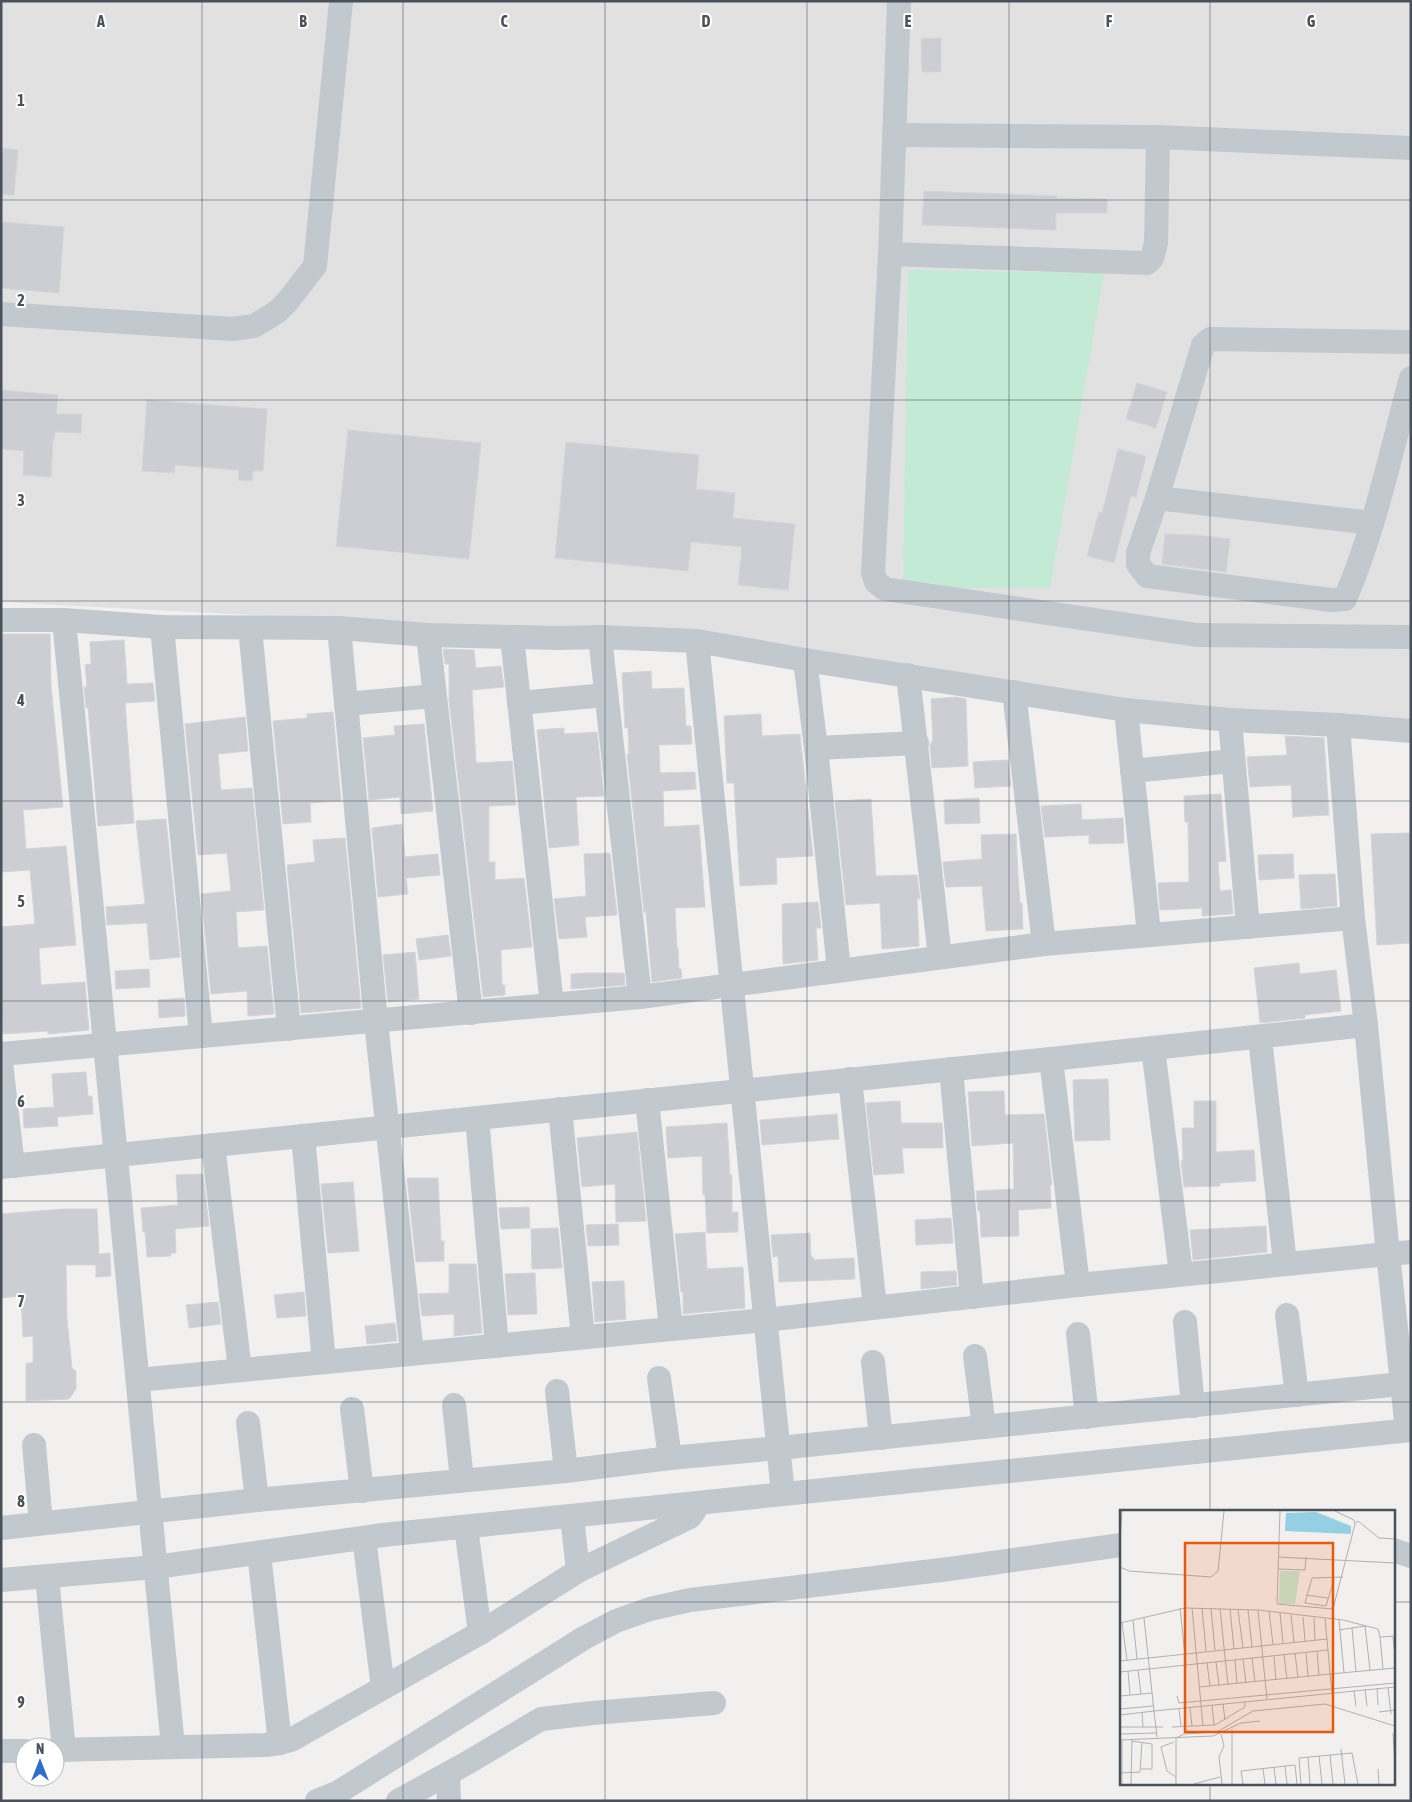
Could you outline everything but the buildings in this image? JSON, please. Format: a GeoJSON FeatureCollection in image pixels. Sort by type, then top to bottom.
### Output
{"type":"FeatureCollection","features":[{"type":"Feature","properties":{"kind":"street"},"geometry":{"type":"LineString","coordinates":[[1,314],[232,329],[254,326],[277,312],[315,266],[341,1]]}},
{"type":"Feature","properties":{"kind":"street"},"geometry":{"type":"LineString","coordinates":[[899,1],[890,254],[873,573],[876,582],[885,589],[1197,635],[1411,636]]}},
{"type":"Feature","properties":{"kind":"street"},"geometry":{"type":"LineString","coordinates":[[894,135],[1158,137],[1411,148]]}},
{"type":"Feature","properties":{"kind":"street"},"geometry":{"type":"LineString","coordinates":[[890,254],[1147,263],[1152,258],[1156,243],[1158,137]]}},
{"type":"Feature","properties":{"kind":"street"},"geometry":{"type":"LineString","coordinates":[[1411,342],[1210,339],[1203,345],[1157,498],[1138,553],[1138,564],[1147,576],[1331,600],[1345,599],[1372,523],[1411,378]]}},
{"type":"Feature","properties":{"kind":"street"},"geometry":{"type":"LineString","coordinates":[[1157,498],[1372,523]]}},
{"type":"Feature","properties":{"kind":"street"},"geometry":{"type":"LineString","coordinates":[[1,620],[64,620],[162,627],[339,628],[428,635],[512,638],[600,637],[697,641],[805,660],[1126,710],[1230,720],[1338,725],[1411,731]]}},
{"type":"Feature","properties":{"kind":"street"},"geometry":{"type":"LineString","coordinates":[[64,620],[173,1747]]}},
{"type":"Feature","properties":{"kind":"street"},"geometry":{"type":"LineString","coordinates":[[162,627],[201,1036]]}},
{"type":"Feature","properties":{"kind":"street"},"geometry":{"type":"LineString","coordinates":[[250,628],[289,1029]]}},
{"type":"Feature","properties":{"kind":"street"},"geometry":{"type":"LineString","coordinates":[[339,628],[376,1022],[412,1353]]}},
{"type":"Feature","properties":{"kind":"street"},"geometry":{"type":"LineString","coordinates":[[428,635],[471,1013]]}},
{"type":"Feature","properties":{"kind":"street"},"geometry":{"type":"LineString","coordinates":[[600,637],[640,997]]}},
{"type":"Feature","properties":{"kind":"street"},"geometry":{"type":"LineString","coordinates":[[512,638],[552,1005]]}},
{"type":"Feature","properties":{"kind":"street"},"geometry":{"type":"LineString","coordinates":[[697,641],[741,1090],[784,1494]]}},
{"type":"Feature","properties":{"kind":"street"},"geometry":{"type":"LineString","coordinates":[[805,660],[839,970]]}},
{"type":"Feature","properties":{"kind":"street"},"geometry":{"type":"LineString","coordinates":[[908,675],[940,957]]}},
{"type":"Feature","properties":{"kind":"street"},"geometry":{"type":"LineString","coordinates":[[1014,692],[1044,944]]}},
{"type":"Feature","properties":{"kind":"street"},"geometry":{"type":"LineString","coordinates":[[519,704],[606,695]]}},
{"type":"Feature","properties":{"kind":"street"},"geometry":{"type":"LineString","coordinates":[[346,704],[434,696]]}},
{"type":"Feature","properties":{"kind":"street"},"geometry":{"type":"LineString","coordinates":[[1126,710],[1149,934]]}},
{"type":"Feature","properties":{"kind":"street"},"geometry":{"type":"LineString","coordinates":[[1230,720],[1248,926]]}},
{"type":"Feature","properties":{"kind":"street"},"geometry":{"type":"LineString","coordinates":[[1,1580],[156,1567],[364,1538],[1409,1430],[1399,1253],[1366,1025],[1354,918],[1338,725]]}},
{"type":"Feature","properties":{"kind":"street"},"geometry":{"type":"LineString","coordinates":[[816,748],[917,743]]}},
{"type":"Feature","properties":{"kind":"street"},"geometry":{"type":"LineString","coordinates":[[1132,771],[1233,761]]}},
{"type":"Feature","properties":{"kind":"street"},"geometry":{"type":"LineString","coordinates":[[1,1054],[640,997],[1044,944],[1354,918]]}},
{"type":"Feature","properties":{"kind":"street"},"geometry":{"type":"LineString","coordinates":[[1,1063],[7,1166],[1260,1038],[1366,1025]]}},
{"type":"Feature","properties":{"kind":"street"},"geometry":{"type":"LineString","coordinates":[[1260,1038],[1285,1263]]}},
{"type":"Feature","properties":{"kind":"street"},"geometry":{"type":"LineString","coordinates":[[1153,1048],[1181,1274]]}},
{"type":"Feature","properties":{"kind":"street"},"geometry":{"type":"LineString","coordinates":[[1052,1059],[1078,1285]]}},
{"type":"Feature","properties":{"kind":"street"},"geometry":{"type":"LineString","coordinates":[[951,1069],[972,1297]]}},
{"type":"Feature","properties":{"kind":"street"},"geometry":{"type":"LineString","coordinates":[[850,1079],[875,1307]]}},
{"type":"Feature","properties":{"kind":"street"},"geometry":{"type":"LineString","coordinates":[[647,1100],[671,1329]]}},
{"type":"Feature","properties":{"kind":"street"},"geometry":{"type":"LineString","coordinates":[[560,1109],[583,1337]]}},
{"type":"Feature","properties":{"kind":"street"},"geometry":{"type":"LineString","coordinates":[[477,1118],[497,1346]]}},
{"type":"Feature","properties":{"kind":"street"},"geometry":{"type":"LineString","coordinates":[[302,1136],[324,1362]]}},
{"type":"Feature","properties":{"kind":"street"},"geometry":{"type":"LineString","coordinates":[[213,1145],[240,1370]]}},
{"type":"Feature","properties":{"kind":"street"},"geometry":{"type":"LineString","coordinates":[[138,1380],[765,1320],[1285,1263],[1399,1253]]}},
{"type":"Feature","properties":{"kind":"street"},"geometry":{"type":"LineString","coordinates":[[1286,1315],[1297,1395]]}},
{"type":"Feature","properties":{"kind":"street"},"geometry":{"type":"LineString","coordinates":[[1184,1322],[1193,1406]]}},
{"type":"Feature","properties":{"kind":"street"},"geometry":{"type":"LineString","coordinates":[[1078,1334],[1087,1417]]}},
{"type":"Feature","properties":{"kind":"street"},"geometry":{"type":"LineString","coordinates":[[975,1356],[984,1427]]}},
{"type":"Feature","properties":{"kind":"street"},"geometry":{"type":"LineString","coordinates":[[873,1362],[881,1438]]}},
{"type":"Feature","properties":{"kind":"street"},"geometry":{"type":"LineString","coordinates":[[659,1378],[670,1458]]}},
{"type":"Feature","properties":{"kind":"street"},"geometry":{"type":"LineString","coordinates":[[1,1528],[257,1500],[566,1471],[670,1458],[1406,1384]]}},
{"type":"Feature","properties":{"kind":"street"},"geometry":{"type":"LineString","coordinates":[[557,1391],[566,1471]]}},
{"type":"Feature","properties":{"kind":"street"},"geometry":{"type":"LineString","coordinates":[[454,1405],[462,1480]]}},
{"type":"Feature","properties":{"kind":"street"},"geometry":{"type":"LineString","coordinates":[[352,1409],[362,1491]]}},
{"type":"Feature","properties":{"kind":"street"},"geometry":{"type":"LineString","coordinates":[[248,1424],[257,1500]]}},
{"type":"Feature","properties":{"kind":"street"},"geometry":{"type":"LineString","coordinates":[[34,1445],[41,1523]]}},
{"type":"Feature","properties":{"kind":"street"},"geometry":{"type":"LineString","coordinates":[[65,1750],[280,1743],[305,1733],[383,1688],[480,1632],[578,1571],[690,1517],[696,1510],[696,1504]]}},
{"type":"Feature","properties":{"kind":"street"},"geometry":{"type":"LineString","coordinates":[[572,1517],[578,1571]]}},
{"type":"Feature","properties":{"kind":"street"},"geometry":{"type":"LineString","coordinates":[[466,1527],[480,1632]]}},
{"type":"Feature","properties":{"kind":"street"},"geometry":{"type":"LineString","coordinates":[[364,1538],[383,1688]]}},
{"type":"Feature","properties":{"kind":"street"},"geometry":{"type":"LineString","coordinates":[[317,1801],[337,1793],[584,1638],[616,1621],[650,1609],[690,1600],[950,1570],[1120,1545]]}},
{"type":"Feature","properties":{"kind":"street"},"geometry":{"type":"LineString","coordinates":[[1394,1550],[1411,1556]]}},
{"type":"Feature","properties":{"kind":"street"},"geometry":{"type":"LineString","coordinates":[[259,1553],[280,1743]]}},
{"type":"Feature","properties":{"kind":"street"},"geometry":{"type":"LineString","coordinates":[[47,1577],[59,1737]]}},
{"type":"Feature","properties":{"kind":"street"},"geometry":{"type":"LineString","coordinates":[[398,1801],[541,1719],[714,1703]]}},
{"type":"Feature","properties":{"kind":"street"},"geometry":{"type":"LineString","coordinates":[[1,1751],[15,1751]]}},
{"type":"Feature","properties":{"kind":"street"},"geometry":{"type":"LineString","coordinates":[[448,1774],[449,1801]]}},
{"type":"Feature","properties":{"kind":"shaded area"},"geometry":{"type":"Polygon","coordinates":[[[1,1],[1411,1],[1411,729],[1173,720],[675,637],[1,602],[1,1]]]}},
{"type":"Feature","properties":{"kind":"green space"},"geometry":{"type":"Polygon","coordinates":[[[908,270],[1104,273],[1050,588],[903,588],[908,270]]]}}]}
